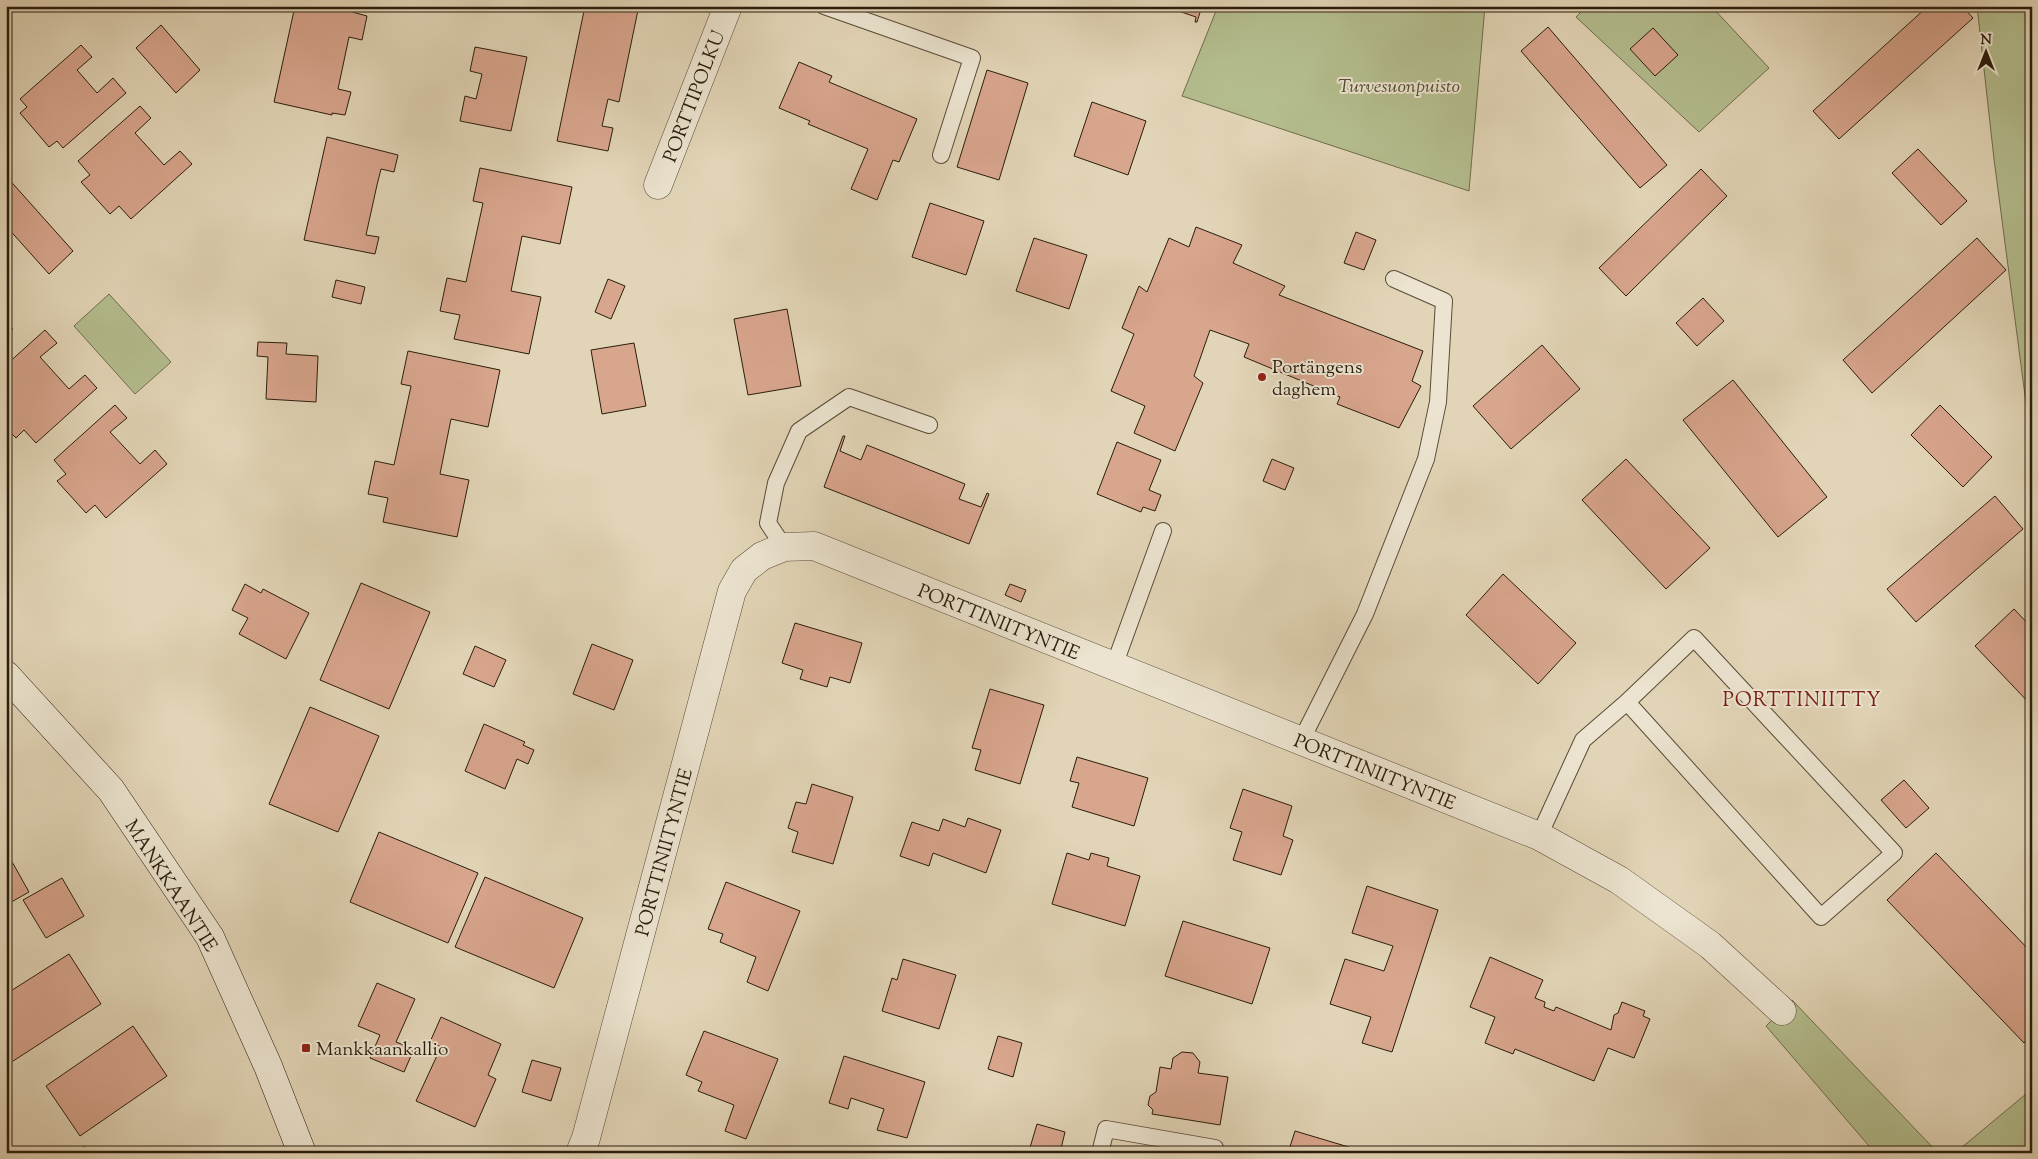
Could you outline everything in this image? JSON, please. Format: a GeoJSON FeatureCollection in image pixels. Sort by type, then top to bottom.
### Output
{"type":"FeatureCollection","features":[{"type":"Feature","properties":{"kind":"street","name":"PORTTIPOLKU"},"geometry":{"type":"LineString","coordinates":[[658,185],[728,6]]}},
{"type":"Feature","properties":{"kind":"street","name":"PORTTINIITYNTIE"},"geometry":{"type":"LineString","coordinates":[[580,1153],[732,591],[744,570],[762,556],[784,547],[814,546],[1539,836],[1619,880],[1710,945],[1782,1011]]}},
{"type":"Feature","properties":{"kind":"street","name":"MANKKAANTIE"},"geometry":{"type":"LineString","coordinates":[[6,674],[111,790],[210,936],[268,1066],[302,1153]]}},
{"type":"Feature","properties":{"kind":"lane"},"geometry":{"type":"LineString","coordinates":[[824,6],[972,58],[941,155]]}},
{"type":"Feature","properties":{"kind":"lane"},"geometry":{"type":"LineString","coordinates":[[1302,741],[1365,614],[1426,458],[1438,402],[1444,301],[1394,280]]}},
{"type":"Feature","properties":{"kind":"lane"},"geometry":{"type":"LineString","coordinates":[[784,547],[768,523],[776,483],[799,430],[848,397],[929,425]]}},
{"type":"Feature","properties":{"kind":"lane"},"geometry":{"type":"LineString","coordinates":[[1114,666],[1163,532]]}},
{"type":"Feature","properties":{"kind":"lane"},"geometry":{"type":"LineString","coordinates":[[1539,836],[1583,740],[1627,702],[1694,638],[1894,853],[1822,917],[1627,702]]}},
{"type":"Feature","properties":{"kind":"lane"},"geometry":{"type":"LineString","coordinates":[[1100,1153],[1106,1129],[1215,1148]]}},
{"type":"Feature","properties":{"kind":"green space","name":"Turvesuonpuisto"},"geometry":{"type":"Polygon","coordinates":[[[1218,6],[1485,6],[1469,191],[1182,96],[1218,6]]]}},
{"type":"Feature","properties":{"kind":"green space"},"geometry":{"type":"Polygon","coordinates":[[[1587,6],[1711,6],[1769,68],[1699,132],[1576,17],[1587,6]]]}},
{"type":"Feature","properties":{"kind":"green space"},"geometry":{"type":"Polygon","coordinates":[[[1977,6],[2032,6],[2032,449],[1994,159],[1977,6]]]}},
{"type":"Feature","properties":{"kind":"green space"},"geometry":{"type":"Polygon","coordinates":[[[109,294],[171,362],[135,394],[74,326],[109,294]]]}},
{"type":"Feature","properties":{"kind":"green space"},"geometry":{"type":"Polygon","coordinates":[[[1792,1000],[1938,1153],[1875,1153],[1766,1026],[1792,1000]]]}},
{"type":"Feature","properties":{"kind":"green space"},"geometry":{"type":"Polygon","coordinates":[[[2032,1089],[2032,1153],[1955,1153],[2032,1089]]]}},
{"type":"Feature","properties":{"kind":"building"},"geometry":{"type":"Polygon","coordinates":[[[295,6],[330,6],[367,16],[362,40],[349,37],[338,89],[351,92],[345,115],[332,113],[332,115],[274,102],[295,6]]]}},
{"type":"Feature","properties":{"kind":"building"},"geometry":{"type":"Polygon","coordinates":[[[585,6],[617,6],[638,10],[619,102],[608,99],[602,126],[613,128],[608,151],[557,141],[585,6]]]}},
{"type":"Feature","properties":{"kind":"building"},"geometry":{"type":"Polygon","coordinates":[[[1164,6],[1202,6],[1197,22],[1195,22],[1196,17],[1164,6]]]}},
{"type":"Feature","properties":{"kind":"building"},"geometry":{"type":"Polygon","coordinates":[[[1928,6],[1962,6],[1973,18],[1839,139],[1813,111],[1928,6]]]}},
{"type":"Feature","properties":{"kind":"building"},"geometry":{"type":"Polygon","coordinates":[[[161,25],[200,70],[176,93],[136,48],[161,25]]]}},
{"type":"Feature","properties":{"kind":"building"},"geometry":{"type":"Polygon","coordinates":[[[1548,27],[1667,165],[1640,188],[1521,51],[1548,27]]]}},
{"type":"Feature","properties":{"kind":"building"},"geometry":{"type":"Polygon","coordinates":[[[1653,28],[1678,55],[1655,76],[1630,49],[1653,28]]]}},
{"type":"Feature","properties":{"kind":"building"},"geometry":{"type":"Polygon","coordinates":[[[81,45],[92,57],[77,70],[97,93],[113,78],[126,93],[63,148],[57,141],[49,147],[20,113],[27,107],[20,99],[81,45]]]}},
{"type":"Feature","properties":{"kind":"building"},"geometry":{"type":"Polygon","coordinates":[[[475,47],[527,57],[511,131],[460,121],[465,96],[476,99],[482,74],[470,71],[475,47]]]}},
{"type":"Feature","properties":{"kind":"building"},"geometry":{"type":"Polygon","coordinates":[[[799,62],[832,76],[829,82],[917,119],[899,162],[893,160],[877,200],[851,189],[868,149],[808,124],[810,121],[779,108],[799,62]]]}},
{"type":"Feature","properties":{"kind":"building"},"geometry":{"type":"Polygon","coordinates":[[[987,70],[1028,83],[999,180],[957,167],[987,70]]]}},
{"type":"Feature","properties":{"kind":"building"},"geometry":{"type":"Polygon","coordinates":[[[1092,102],[1146,121],[1128,175],[1074,156],[1092,102]]]}},
{"type":"Feature","properties":{"kind":"building"},"geometry":{"type":"Polygon","coordinates":[[[140,106],[151,118],[135,133],[164,165],[180,151],[192,164],[131,219],[119,206],[110,214],[81,182],[90,175],[78,161],[140,106]]]}},
{"type":"Feature","properties":{"kind":"building"},"geometry":{"type":"Polygon","coordinates":[[[327,137],[398,155],[394,172],[381,169],[377,185],[366,235],[379,237],[375,254],[304,240],[327,137]]]}},
{"type":"Feature","properties":{"kind":"building"},"geometry":{"type":"Polygon","coordinates":[[[1918,149],[1967,201],[1941,225],[1892,173],[1918,149]]]}},
{"type":"Feature","properties":{"kind":"building"},"geometry":{"type":"Polygon","coordinates":[[[480,168],[572,187],[560,244],[522,236],[511,291],[541,297],[529,354],[454,339],[460,315],[440,311],[447,278],[466,282],[483,203],[473,201],[480,168]]]}},
{"type":"Feature","properties":{"kind":"building"},"geometry":{"type":"Polygon","coordinates":[[[1701,169],[1727,196],[1626,296],[1599,268],[1701,169]]]}},
{"type":"Feature","properties":{"kind":"building"},"geometry":{"type":"Polygon","coordinates":[[[6,176],[73,251],[49,274],[6,226],[6,176]]]}},
{"type":"Feature","properties":{"kind":"building"},"geometry":{"type":"Polygon","coordinates":[[[930,203],[984,221],[966,275],[912,257],[930,203]]]}},
{"type":"Feature","properties":{"kind":"building"},"geometry":{"type":"Polygon","coordinates":[[[1196,227],[1242,245],[1233,263],[1285,286],[1279,295],[1423,351],[1412,381],[1421,386],[1399,428],[1337,404],[1340,397],[1244,357],[1249,344],[1210,330],[1194,376],[1203,383],[1175,451],[1134,433],[1145,406],[1111,391],[1134,334],[1122,328],[1139,286],[1147,292],[1169,238],[1189,247],[1196,227]]]}},
{"type":"Feature","properties":{"kind":"building"},"geometry":{"type":"Polygon","coordinates":[[[1356,232],[1376,240],[1364,270],[1344,263],[1356,232]]]}},
{"type":"Feature","properties":{"kind":"building"},"geometry":{"type":"Polygon","coordinates":[[[1034,238],[1087,255],[1069,309],[1016,291],[1034,238]]]}},
{"type":"Feature","properties":{"kind":"building"},"geometry":{"type":"Polygon","coordinates":[[[1977,238],[2006,270],[1872,393],[1843,360],[1977,238]]]}},
{"type":"Feature","properties":{"kind":"building"},"geometry":{"type":"Polygon","coordinates":[[[608,279],[625,286],[611,319],[595,312],[608,279]]]}},
{"type":"Feature","properties":{"kind":"building"},"geometry":{"type":"Polygon","coordinates":[[[336,280],[365,287],[361,304],[332,297],[336,280]]]}},
{"type":"Feature","properties":{"kind":"building"},"geometry":{"type":"Polygon","coordinates":[[[1703,298],[1724,321],[1697,346],[1676,323],[1703,298]]]}},
{"type":"Feature","properties":{"kind":"building"},"geometry":{"type":"Polygon","coordinates":[[[787,309],[801,386],[748,395],[734,319],[787,309]]]}},
{"type":"Feature","properties":{"kind":"building"},"geometry":{"type":"Polygon","coordinates":[[[6,322],[13,329],[6,335],[6,322]]]}},
{"type":"Feature","properties":{"kind":"building"},"geometry":{"type":"Polygon","coordinates":[[[45,330],[57,343],[40,357],[69,389],[85,375],[97,388],[36,443],[24,430],[16,438],[6,428],[6,365],[45,330]]]}},
{"type":"Feature","properties":{"kind":"building"},"geometry":{"type":"Polygon","coordinates":[[[258,342],[287,343],[286,354],[318,356],[316,402],[266,399],[268,357],[257,356],[258,342]]]}},
{"type":"Feature","properties":{"kind":"building"},"geometry":{"type":"Polygon","coordinates":[[[634,343],[646,406],[602,414],[591,350],[634,343]]]}},
{"type":"Feature","properties":{"kind":"building"},"geometry":{"type":"Polygon","coordinates":[[[1542,345],[1580,389],[1511,449],[1473,406],[1542,345]]]}},
{"type":"Feature","properties":{"kind":"building"},"geometry":{"type":"Polygon","coordinates":[[[408,351],[500,370],[488,427],[451,419],[440,474],[469,480],[457,537],[383,522],[388,498],[368,494],[375,461],[394,465],[411,386],[401,384],[408,351]]]}},
{"type":"Feature","properties":{"kind":"building"},"geometry":{"type":"Polygon","coordinates":[[[1733,380],[1827,497],[1778,537],[1683,420],[1733,380]]]}},
{"type":"Feature","properties":{"kind":"building"},"geometry":{"type":"Polygon","coordinates":[[[115,405],[127,418],[110,432],[140,464],[155,450],[167,464],[106,518],[95,505],[86,513],[57,481],[66,474],[54,460],[115,405]]]}},
{"type":"Feature","properties":{"kind":"building"},"geometry":{"type":"Polygon","coordinates":[[[1940,405],[1992,457],[1963,487],[1911,435],[1940,405]]]}},
{"type":"Feature","properties":{"kind":"building"},"geometry":{"type":"Polygon","coordinates":[[[843,436],[845,436],[840,451],[861,460],[867,445],[965,484],[959,499],[981,507],[987,493],[989,494],[969,544],[824,487],[843,436]]]}},
{"type":"Feature","properties":{"kind":"building"},"geometry":{"type":"Polygon","coordinates":[[[1117,442],[1161,460],[1149,490],[1161,495],[1155,511],[1143,507],[1141,512],[1097,494],[1117,442]]]}},
{"type":"Feature","properties":{"kind":"building"},"geometry":{"type":"Polygon","coordinates":[[[1272,459],[1294,468],[1285,490],[1263,481],[1272,459]]]}},
{"type":"Feature","properties":{"kind":"building"},"geometry":{"type":"Polygon","coordinates":[[[1626,459],[1710,548],[1666,589],[1582,500],[1626,459]]]}},
{"type":"Feature","properties":{"kind":"building"},"geometry":{"type":"Polygon","coordinates":[[[1995,496],[2023,529],[1916,622],[1887,589],[1995,496]]]}},
{"type":"Feature","properties":{"kind":"building"},"geometry":{"type":"Polygon","coordinates":[[[1503,574],[1576,643],[1538,684],[1466,615],[1503,574]]]}},
{"type":"Feature","properties":{"kind":"building"},"geometry":{"type":"Polygon","coordinates":[[[361,583],[430,612],[389,709],[320,680],[361,583]]]}},
{"type":"Feature","properties":{"kind":"building"},"geometry":{"type":"Polygon","coordinates":[[[245,584],[261,593],[263,589],[309,613],[286,659],[239,634],[248,618],[232,610],[245,584]]]}},
{"type":"Feature","properties":{"kind":"building"},"geometry":{"type":"Polygon","coordinates":[[[1010,584],[1026,590],[1021,602],[1005,595],[1010,584]]]}},
{"type":"Feature","properties":{"kind":"building"},"geometry":{"type":"Polygon","coordinates":[[[2014,609],[2032,628],[2032,706],[1975,646],[2014,609]]]}},
{"type":"Feature","properties":{"kind":"building"},"geometry":{"type":"Polygon","coordinates":[[[795,623],[862,643],[850,683],[830,677],[827,687],[800,679],[803,670],[782,663],[795,623]]]}},
{"type":"Feature","properties":{"kind":"building"},"geometry":{"type":"Polygon","coordinates":[[[592,644],[633,660],[614,710],[573,694],[592,644]]]}},
{"type":"Feature","properties":{"kind":"building"},"geometry":{"type":"Polygon","coordinates":[[[475,646],[506,660],[494,687],[463,674],[475,646]]]}},
{"type":"Feature","properties":{"kind":"building"},"geometry":{"type":"Polygon","coordinates":[[[990,689],[1044,705],[1020,784],[975,770],[981,750],[972,748],[990,689]]]}},
{"type":"Feature","properties":{"kind":"building"},"geometry":{"type":"Polygon","coordinates":[[[310,707],[379,736],[338,832],[269,804],[310,707]]]}},
{"type":"Feature","properties":{"kind":"building"},"geometry":{"type":"Polygon","coordinates":[[[484,724],[525,742],[523,745],[534,750],[528,764],[517,759],[505,789],[465,771],[484,724]]]}},
{"type":"Feature","properties":{"kind":"building"},"geometry":{"type":"Polygon","coordinates":[[[1077,757],[1148,778],[1134,826],[1072,807],[1079,783],[1070,781],[1077,757]]]}},
{"type":"Feature","properties":{"kind":"building"},"geometry":{"type":"Polygon","coordinates":[[[1904,780],[1929,808],[1906,828],[1881,800],[1904,780]]]}},
{"type":"Feature","properties":{"kind":"building"},"geometry":{"type":"Polygon","coordinates":[[[812,784],[853,797],[833,864],[792,852],[798,832],[788,828],[796,802],[806,804],[812,784]]]}},
{"type":"Feature","properties":{"kind":"building"},"geometry":{"type":"Polygon","coordinates":[[[1243,789],[1292,806],[1283,836],[1293,840],[1281,875],[1233,860],[1242,832],[1230,828],[1243,789]]]}},
{"type":"Feature","properties":{"kind":"building"},"geometry":{"type":"Polygon","coordinates":[[[968,818],[1001,830],[986,873],[933,853],[929,866],[900,856],[912,822],[939,831],[943,819],[965,827],[968,818]]]}},
{"type":"Feature","properties":{"kind":"building"},"geometry":{"type":"Polygon","coordinates":[[[379,832],[478,873],[448,943],[350,902],[379,832]]]}},
{"type":"Feature","properties":{"kind":"building"},"geometry":{"type":"Polygon","coordinates":[[[6,851],[29,892],[6,905],[6,851]]]}},
{"type":"Feature","properties":{"kind":"building"},"geometry":{"type":"Polygon","coordinates":[[[1067,853],[1089,860],[1091,853],[1109,858],[1107,866],[1140,876],[1125,926],[1052,904],[1067,853]]]}},
{"type":"Feature","properties":{"kind":"building"},"geometry":{"type":"Polygon","coordinates":[[[1936,853],[2032,953],[2032,1036],[2024,1043],[1887,900],[1936,853]]]}},
{"type":"Feature","properties":{"kind":"building"},"geometry":{"type":"Polygon","coordinates":[[[485,877],[583,918],[554,988],[455,947],[485,877]]]}},
{"type":"Feature","properties":{"kind":"building"},"geometry":{"type":"Polygon","coordinates":[[[62,878],[84,916],[46,938],[23,900],[62,878]]]}},
{"type":"Feature","properties":{"kind":"building"},"geometry":{"type":"Polygon","coordinates":[[[726,882],[800,911],[768,991],[747,982],[756,957],[720,942],[723,934],[708,929],[726,882]]]}},
{"type":"Feature","properties":{"kind":"building"},"geometry":{"type":"Polygon","coordinates":[[[1367,886],[1438,910],[1392,1052],[1362,1043],[1371,1017],[1330,1004],[1345,959],[1384,971],[1393,946],[1352,933],[1367,886]]]}},
{"type":"Feature","properties":{"kind":"building"},"geometry":{"type":"Polygon","coordinates":[[[1183,921],[1270,948],[1252,1004],[1165,976],[1183,921]]]}},
{"type":"Feature","properties":{"kind":"building"},"geometry":{"type":"Polygon","coordinates":[[[69,954],[101,1004],[7,1065],[6,994],[69,954]]]}},
{"type":"Feature","properties":{"kind":"building"},"geometry":{"type":"Polygon","coordinates":[[[1490,957],[1543,980],[1535,998],[1545,1002],[1544,1007],[1554,1011],[1556,1007],[1611,1030],[1614,1015],[1618,1013],[1622,1002],[1645,1011],[1643,1016],[1650,1019],[1634,1058],[1608,1048],[1594,1081],[1515,1049],[1513,1054],[1485,1043],[1495,1017],[1470,1007],[1490,957]]]}},
{"type":"Feature","properties":{"kind":"building"},"geometry":{"type":"Polygon","coordinates":[[[903,959],[956,975],[939,1029],[882,1011],[892,978],[897,980],[903,959]]]}},
{"type":"Feature","properties":{"kind":"building"},"geometry":{"type":"Polygon","coordinates":[[[377,983],[415,999],[396,1042],[414,1049],[404,1072],[370,1058],[380,1035],[358,1026],[377,983]]]}},
{"type":"Feature","properties":{"kind":"building"},"geometry":{"type":"Polygon","coordinates":[[[441,1017],[501,1044],[488,1075],[496,1079],[475,1127],[416,1101],[441,1047],[430,1042],[441,1017]]]}},
{"type":"Feature","properties":{"kind":"building"},"geometry":{"type":"Polygon","coordinates":[[[133,1026],[167,1076],[80,1136],[46,1086],[133,1026]]]}},
{"type":"Feature","properties":{"kind":"building"},"geometry":{"type":"Polygon","coordinates":[[[704,1031],[778,1059],[746,1139],[725,1131],[734,1105],[698,1091],[702,1082],[686,1075],[704,1031]]]}},
{"type":"Feature","properties":{"kind":"building"},"geometry":{"type":"Polygon","coordinates":[[[998,1036],[1022,1043],[1013,1077],[988,1069],[998,1036]]]}},
{"type":"Feature","properties":{"kind":"building"},"geometry":{"type":"Polygon","coordinates":[[[1182,1052],[1193,1053],[1200,1062],[1198,1073],[1228,1077],[1220,1125],[1152,1114],[1153,1110],[1148,1105],[1150,1096],[1156,1092],[1160,1067],[1171,1069],[1173,1058],[1182,1052]]]}},
{"type":"Feature","properties":{"kind":"building"},"geometry":{"type":"Polygon","coordinates":[[[844,1056],[925,1082],[907,1138],[877,1130],[884,1109],[851,1098],[848,1109],[829,1103],[844,1056]]]}},
{"type":"Feature","properties":{"kind":"building"},"geometry":{"type":"Polygon","coordinates":[[[532,1060],[561,1068],[551,1101],[522,1092],[532,1060]]]}},
{"type":"Feature","properties":{"kind":"building"},"geometry":{"type":"Polygon","coordinates":[[[1037,1124],[1065,1132],[1060,1153],[1006,1153],[1008,1147],[1029,1151],[1037,1124]]]}},
{"type":"Feature","properties":{"kind":"building"},"geometry":{"type":"Polygon","coordinates":[[[1295,1131],[1362,1151],[1361,1153],[1288,1153],[1295,1131]]]}},
{"type":"Feature","properties":{"kind":"building"},"geometry":{"type":"Polygon","coordinates":[[[84,1146],[90,1153],[77,1153],[84,1146]]]}},
{"type":"Feature","properties":{"kind":"place","name":"Portängens daghem"},"geometry":{"type":"Point","coordinates":[1262,377]}},
{"type":"Feature","properties":{"kind":"place","name":"Mankkaankallio"},"geometry":{"type":"Point","coordinates":[306,1048]}},
{"type":"Feature","properties":{"kind":"district","name":"PORTTINIITTY"},"geometry":{"type":"Point","coordinates":[1802,699]}}]}
